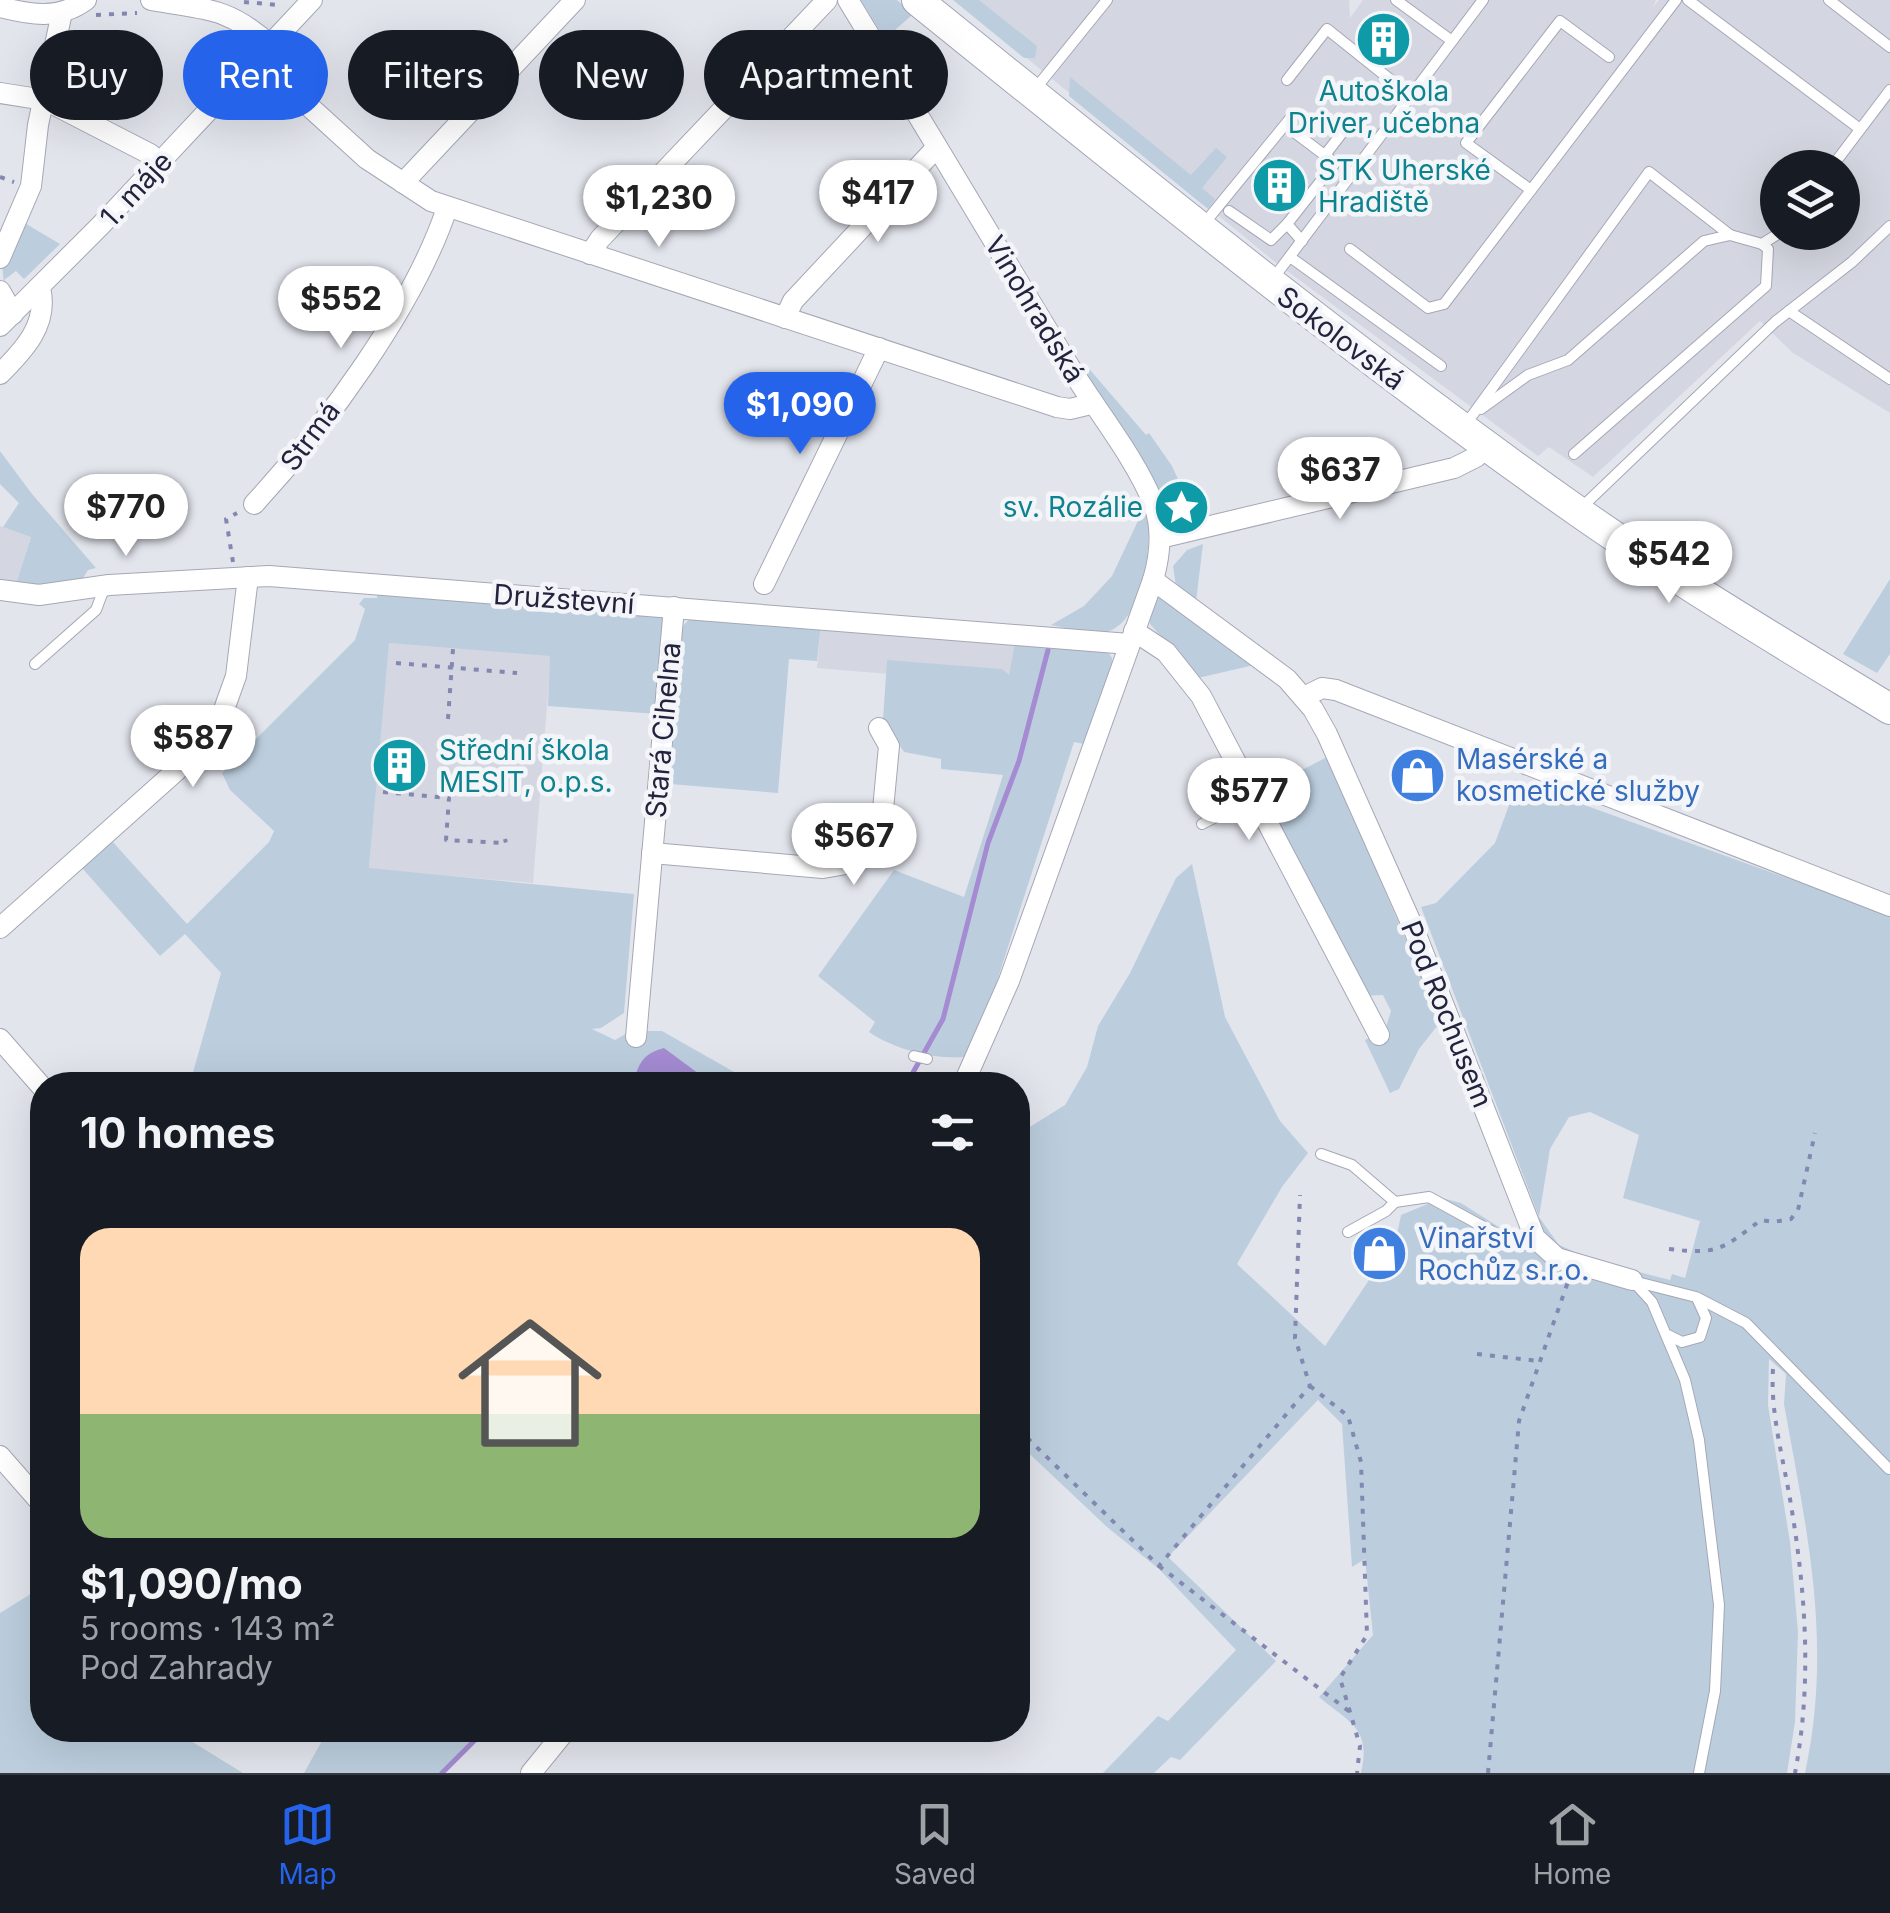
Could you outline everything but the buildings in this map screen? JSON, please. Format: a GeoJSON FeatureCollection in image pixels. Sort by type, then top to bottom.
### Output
{"type":"FeatureCollection","features":[{"type":"Feature","properties":{"kind":"main road","name":"Sokolovská"},"geometry":{"type":"LineString","coordinates":[[918,0],[1269,284],[1475,429],[1578,512],[1890,709]]}},
{"type":"Feature","properties":{"kind":"street"},"geometry":{"type":"LineString","coordinates":[[0,7],[34,15],[62,12],[86,0]]}},
{"type":"Feature","properties":{"kind":"street"},"geometry":{"type":"LineString","coordinates":[[151,0],[230,14],[250,30]]}},
{"type":"Feature","properties":{"kind":"street"},"geometry":{"type":"LineString","coordinates":[[402,183],[575,0]]}},
{"type":"Feature","properties":{"kind":"street"},"geometry":{"type":"LineString","coordinates":[[590,254],[826,0]]}},
{"type":"Feature","properties":{"kind":"street","name":"Vinohradská"},"geometry":{"type":"LineString","coordinates":[[848,0],[1144,484],[1155,508],[1160,538],[1153,580],[1010,981],[969,1072]]}},
{"type":"Feature","properties":{"kind":"street","name":"1. máje"},"geometry":{"type":"LineString","coordinates":[[279,30],[301,1]]}},
{"type":"Feature","properties":{"kind":"street"},"geometry":{"type":"LineString","coordinates":[[59,30],[62,12]]}},
{"type":"Feature","properties":{"kind":"street"},"geometry":{"type":"LineString","coordinates":[[0,93],[30,98]]}},
{"type":"Feature","properties":{"kind":"street"},"geometry":{"type":"LineString","coordinates":[[0,258],[28,198],[39,120]]}},
{"type":"Feature","properties":{"kind":"street"},"geometry":{"type":"LineString","coordinates":[[84,120],[160,163]]}},
{"type":"Feature","properties":{"kind":"street","name":"1. máje"},"geometry":{"type":"LineString","coordinates":[[7,320],[200,120]]}},
{"type":"Feature","properties":{"kind":"street"},"geometry":{"type":"LineString","coordinates":[[323,120],[402,183],[447,208],[1057,407],[1092,404]]}},
{"type":"Feature","properties":{"kind":"street"},"geometry":{"type":"LineString","coordinates":[[785,318],[793,302],[938,147]]}},
{"type":"Feature","properties":{"kind":"street","name":"Strmá"},"geometry":{"type":"LineString","coordinates":[[254,504],[296,459],[386,329],[447,208]]}},
{"type":"Feature","properties":{"kind":"street"},"geometry":{"type":"LineString","coordinates":[[0,374],[25,348],[38,327],[43,309],[40,288]]}},
{"type":"Feature","properties":{"kind":"street"},"geometry":{"type":"LineString","coordinates":[[0,291],[7,320]]}},
{"type":"Feature","properties":{"kind":"street"},"geometry":{"type":"LineString","coordinates":[[764,584],[880,348]]}},
{"type":"Feature","properties":{"kind":"street"},"geometry":{"type":"LineString","coordinates":[[1160,538],[1454,468],[1476,458],[1475,429]]}},
{"type":"Feature","properties":{"kind":"street"},"geometry":{"type":"LineString","coordinates":[[0,928],[217,730],[236,676],[242,577]]}},
{"type":"Feature","properties":{"kind":"street","name":"Družstevní"},"geometry":{"type":"LineString","coordinates":[[0,590],[39,595],[105,586],[242,577],[1131,638]]}},
{"type":"Feature","properties":{"kind":"street","name":"Pod Rochusem"},"geometry":{"type":"LineString","coordinates":[[1153,580],[1287,678],[1304,696],[1327,734],[1413,927],[1538,1242]]}},
{"type":"Feature","properties":{"kind":"street","name":"Stará Cihelna"},"geometry":{"type":"LineString","coordinates":[[636,1037],[674,607]]}},
{"type":"Feature","properties":{"kind":"street"},"geometry":{"type":"LineString","coordinates":[[1131,638],[1157,644],[1185,674],[1224,738],[1379,1035]]}},
{"type":"Feature","properties":{"kind":"street"},"geometry":{"type":"LineString","coordinates":[[1304,696],[1322,688],[1336,690],[1890,906]]}},
{"type":"Feature","properties":{"kind":"street","name":"Stará Cihelna"},"geometry":{"type":"LineString","coordinates":[[652,853],[823,868],[852,862],[868,851],[882,820],[888,746],[879,728]]}},
{"type":"Feature","properties":{"kind":"street"},"geometry":{"type":"LineString","coordinates":[[0,1040],[30,1074]]}},
{"type":"Feature","properties":{"kind":"street"},"geometry":{"type":"LineString","coordinates":[[1538,1242],[1558,1258],[1632,1280]]}},
{"type":"Feature","properties":{"kind":"street"},"geometry":{"type":"LineString","coordinates":[[0,1456],[30,1490]]}},
{"type":"Feature","properties":{"kind":"street"},"geometry":{"type":"LineString","coordinates":[[530,1773],[556,1742]]}},
{"type":"Feature","properties":{"kind":"lane"},"geometry":{"type":"LineString","coordinates":[[1032,93],[1107,0]]}},
{"type":"Feature","properties":{"kind":"lane"},"geometry":{"type":"LineString","coordinates":[[1396,0],[1452,41]]}},
{"type":"Feature","properties":{"kind":"lane"},"geometry":{"type":"LineString","coordinates":[[1269,284],[1483,0]]}},
{"type":"Feature","properties":{"kind":"lane"},"geometry":{"type":"LineString","coordinates":[[1350,249],[1428,308],[1444,304],[1676,0]]}},
{"type":"Feature","properties":{"kind":"lane"},"geometry":{"type":"LineString","coordinates":[[1688,0],[1860,129]]}},
{"type":"Feature","properties":{"kind":"lane"},"geometry":{"type":"LineString","coordinates":[[1829,0],[1890,47]]}},
{"type":"Feature","properties":{"kind":"lane"},"geometry":{"type":"LineString","coordinates":[[1531,190],[1466,144],[1560,20],[1609,57]]}},
{"type":"Feature","properties":{"kind":"lane"},"geometry":{"type":"LineString","coordinates":[[1288,80],[1327,28],[1412,97]]}},
{"type":"Feature","properties":{"kind":"lane"},"geometry":{"type":"LineString","coordinates":[[1844,150],[1890,90]]}},
{"type":"Feature","properties":{"kind":"lane"},"geometry":{"type":"LineString","coordinates":[[1200,230],[1292,115]]}},
{"type":"Feature","properties":{"kind":"lane"},"geometry":{"type":"LineString","coordinates":[[1325,155],[1344,130]]}},
{"type":"Feature","properties":{"kind":"lane"},"geometry":{"type":"LineString","coordinates":[[1229,212],[1270,240],[1288,224],[1335,163],[1294,132]]}},
{"type":"Feature","properties":{"kind":"lane"},"geometry":{"type":"LineString","coordinates":[[1475,429],[1650,172],[1730,235],[1760,243]]}},
{"type":"Feature","properties":{"kind":"lane"},"geometry":{"type":"LineString","coordinates":[[1288,224],[1302,240]]}},
{"type":"Feature","properties":{"kind":"lane"},"geometry":{"type":"LineString","coordinates":[[1578,512],[1789,311],[1852,262],[1890,226]]}},
{"type":"Feature","properties":{"kind":"lane"},"geometry":{"type":"LineString","coordinates":[[1475,429],[1494,402],[1528,375],[1568,360],[1704,242],[1730,235]]}},
{"type":"Feature","properties":{"kind":"lane"},"geometry":{"type":"LineString","coordinates":[[1574,454],[1766,286],[1768,250]]}},
{"type":"Feature","properties":{"kind":"lane"},"geometry":{"type":"LineString","coordinates":[[1290,258],[1440,366]]}},
{"type":"Feature","properties":{"kind":"lane"},"geometry":{"type":"LineString","coordinates":[[1789,311],[1890,379]]}},
{"type":"Feature","properties":{"kind":"lane"},"geometry":{"type":"LineString","coordinates":[[35,664],[96,610],[105,586]]}},
{"type":"Feature","properties":{"kind":"lane"},"geometry":{"type":"LineString","coordinates":[[1202,824],[1254,798]]}},
{"type":"Feature","properties":{"kind":"lane"},"geometry":{"type":"LineString","coordinates":[[914,1056],[928,1058]]}},
{"type":"Feature","properties":{"kind":"lane"},"geometry":{"type":"LineString","coordinates":[[1321,1154],[1352,1165],[1395,1202]]}},
{"type":"Feature","properties":{"kind":"lane"},"geometry":{"type":"LineString","coordinates":[[1348,1232],[1395,1202],[1429,1198],[1511,1242],[1538,1242]]}},
{"type":"Feature","properties":{"kind":"lane"},"geometry":{"type":"LineString","coordinates":[[1632,1280],[1696,1297],[1746,1323],[1888,1468]]}},
{"type":"Feature","properties":{"kind":"lane"},"geometry":{"type":"LineString","coordinates":[[1632,1280],[1648,1294],[1694,1406],[1717,1575],[1718,1663],[1699,1773]]}},
{"type":"Feature","properties":{"kind":"lane"},"geometry":{"type":"LineString","coordinates":[[1664,1331],[1676,1341],[1700,1337],[1706,1318],[1696,1297]]}},
{"type":"Feature","properties":{"kind":"path"},"geometry":{"type":"LineString","coordinates":[[238,2],[275,6],[301,1]]}},
{"type":"Feature","properties":{"kind":"path"},"geometry":{"type":"LineString","coordinates":[[242,577],[226,519],[254,504]]}},
{"type":"Feature","properties":{"kind":"path"},"geometry":{"type":"LineString","coordinates":[[448,719],[453,649]]}},
{"type":"Feature","properties":{"kind":"path"},"geometry":{"type":"LineString","coordinates":[[396,662],[517,673]]}},
{"type":"Feature","properties":{"kind":"path"},"geometry":{"type":"LineString","coordinates":[[383,792],[449,798],[446,840],[506,843],[505,839]]}},
{"type":"Feature","properties":{"kind":"path"},"geometry":{"type":"LineString","coordinates":[[1670,1249],[1705,1254],[1725,1247],[1760,1220],[1791,1219],[1798,1210],[1815,1132]]}},
{"type":"Feature","properties":{"kind":"path"},"geometry":{"type":"LineString","coordinates":[[1300,1195],[1295,1338],[1310,1386],[1348,1416],[1362,1462],[1368,1636],[1340,1678],[1360,1746],[1356,1773]]}},
{"type":"Feature","properties":{"kind":"path"},"geometry":{"type":"LineString","coordinates":[[1488,1773],[1517,1434],[1522,1407],[1574,1264]]}},
{"type":"Feature","properties":{"kind":"path"},"geometry":{"type":"LineString","coordinates":[[1477,1354],[1539,1361]]}},
{"type":"Feature","properties":{"kind":"path"},"geometry":{"type":"LineString","coordinates":[[1780,1355],[1772,1370],[1774,1402],[1801,1572],[1806,1650],[1807,1688],[1796,1773]]}},
{"type":"Feature","properties":{"kind":"path"},"geometry":{"type":"LineString","coordinates":[[1159,1566],[1310,1386]]}},
{"type":"Feature","properties":{"kind":"path"},"geometry":{"type":"LineString","coordinates":[[1030,1441],[1159,1566],[1350,1712]]}},
{"type":"Feature","properties":{"kind":"shaded area"},"geometry":{"type":"Polygon","coordinates":[[[861,0],[897,0],[913,14],[895,30],[879,30],[861,0]]]}},
{"type":"Feature","properties":{"kind":"shaded area"},"geometry":{"type":"Polygon","coordinates":[[[953,0],[979,0],[1037,46],[1035,58],[1024,58],[953,0]]]}},
{"type":"Feature","properties":{"kind":"shaded area"},"geometry":{"type":"Polygon","coordinates":[[[956,0],[1349,0],[1350,18],[1363,0],[1656,0],[1653,7],[1659,0],[1890,0],[1890,413],[1793,353],[1760,321],[1593,477],[1549,447],[1538,456],[1275,262],[956,0]]]}},
{"type":"Feature","properties":{"kind":"shaded area"},"geometry":{"type":"Polygon","coordinates":[[[1070,77],[1191,175],[1216,148],[1227,157],[1202,188],[1215,199],[1208,209],[1069,96],[1070,77]]]}},
{"type":"Feature","properties":{"kind":"shaded area"},"geometry":{"type":"Polygon","coordinates":[[[23,222],[60,244],[24,279],[16,271],[4,280],[12,291],[9,294],[5,292],[2,265],[23,222]]]}},
{"type":"Feature","properties":{"kind":"shaded area"},"geometry":{"type":"Polygon","coordinates":[[[1085,364],[1146,435],[1149,433],[1172,466],[1191,508],[1201,515],[1196,516],[1196,521],[1184,521],[1161,501],[1082,368],[1085,364]]]}},
{"type":"Feature","properties":{"kind":"shaded area"},"geometry":{"type":"Polygon","coordinates":[[[0,451],[96,568],[88,570],[79,585],[15,587],[31,537],[3,527],[19,503],[0,484],[0,451]]]}},
{"type":"Feature","properties":{"kind":"shaded area"},"geometry":{"type":"Polygon","coordinates":[[[1145,506],[1147,557],[1138,597],[1130,613],[1119,626],[1100,633],[1051,625],[1084,606],[1112,576],[1145,506]]]}},
{"type":"Feature","properties":{"kind":"shaded area"},"geometry":{"type":"Polygon","coordinates":[[[0,526],[31,536],[15,587],[0,597],[0,526]]]}},
{"type":"Feature","properties":{"kind":"shaded area"},"geometry":{"type":"Polygon","coordinates":[[[1203,544],[1196,601],[1176,586],[1173,566],[1187,550],[1203,544]]]}},
{"type":"Feature","properties":{"kind":"shaded area"},"geometry":{"type":"Polygon","coordinates":[[[1890,579],[1890,654],[1877,673],[1843,654],[1890,579]]]}},
{"type":"Feature","properties":{"kind":"shaded area"},"geometry":{"type":"Polygon","coordinates":[[[378,588],[663,617],[667,624],[658,714],[548,706],[550,656],[389,643],[369,868],[634,894],[624,1013],[601,1028],[592,1029],[615,1040],[631,1031],[662,1031],[734,1072],[193,1072],[221,973],[185,934],[160,956],[82,868],[112,841],[187,924],[269,842],[274,831],[230,790],[222,773],[355,640],[365,609],[359,604],[364,598],[377,598],[378,588]]]}},
{"type":"Feature","properties":{"kind":"shaded area"},"geometry":{"type":"Polygon","coordinates":[[[1160,597],[1254,665],[1198,678],[1150,624],[1149,615],[1160,597]]]}},
{"type":"Feature","properties":{"kind":"shaded area"},"geometry":{"type":"Polygon","coordinates":[[[378,599],[551,656],[533,883],[369,869],[388,643],[378,599]]]}},
{"type":"Feature","properties":{"kind":"shaded area"},"geometry":{"type":"Polygon","coordinates":[[[694,614],[732,623],[817,630],[821,625],[817,661],[789,659],[778,793],[670,784],[682,627],[694,614]]]}},
{"type":"Feature","properties":{"kind":"shaded area"},"geometry":{"type":"Polygon","coordinates":[[[821,625],[1015,643],[1008,684],[817,668],[821,625]]]}},
{"type":"Feature","properties":{"kind":"shaded area"},"geometry":{"type":"Polygon","coordinates":[[[1015,643],[1107,651],[1112,668],[1084,744],[1074,742],[997,981],[966,1057],[915,1052],[869,1032],[875,1022],[818,976],[894,870],[964,897],[1003,775],[941,769],[941,759],[904,752],[883,720],[887,660],[1002,669],[1009,675],[1015,643]]]}},
{"type":"Feature","properties":{"kind":"shaded area"},"geometry":{"type":"Polygon","coordinates":[[[1327,757],[1441,1021],[1419,1049],[1399,1089],[1390,1093],[1365,1040],[1385,1030],[1391,1011],[1383,995],[1362,996],[1262,791],[1327,757]]]}},
{"type":"Feature","properties":{"kind":"shaded area"},"geometry":{"type":"Polygon","coordinates":[[[1518,781],[1890,915],[1890,1773],[1805,1773],[1817,1678],[1814,1588],[1784,1404],[1786,1374],[1769,1359],[1768,1405],[1790,1542],[1798,1632],[1795,1722],[1787,1773],[1361,1773],[1361,1736],[1319,1697],[1373,1635],[1365,1559],[1352,1567],[1342,1424],[1318,1400],[1168,1557],[1276,1661],[1180,1760],[1171,1757],[1154,1773],[1103,1773],[1158,1716],[1168,1721],[1236,1650],[1159,1569],[1107,1527],[1030,1454],[1030,1127],[1065,1105],[1087,1067],[1098,1026],[1130,973],[1176,878],[1192,864],[1225,1017],[1280,1121],[1308,1153],[1282,1187],[1237,1264],[1325,1346],[1377,1268],[1391,1264],[1401,1215],[1442,1198],[1461,1203],[1524,1243],[1539,1217],[1421,907],[1436,903],[1495,843],[1518,781]],[[1590,1112],[1569,1117],[1550,1149],[1539,1217],[1559,1245],[1596,1261],[1670,1280],[1672,1274],[1685,1278],[1700,1221],[1623,1198],[1639,1135],[1590,1112]]]}},
{"type":"Feature","properties":{"kind":"shaded area"},"geometry":{"type":"Polygon","coordinates":[[[664,1048],[696,1072],[637,1072],[656,1050],[664,1048]]]}},
{"type":"Feature","properties":{"kind":"shaded area"},"geometry":{"type":"Polygon","coordinates":[[[30,1594],[30,1742],[193,1742],[243,1773],[0,1773],[0,1613],[30,1594]]]}},
{"type":"Feature","properties":{"kind":"shaded area"},"geometry":{"type":"Polygon","coordinates":[[[321,1742],[473,1742],[443,1773],[304,1773],[321,1742]]]}},
{"type":"Feature","properties":{"kind":"waterway"},"geometry":{"type":"LineString","coordinates":[[913,1072],[943,1019],[988,843],[1019,761],[1048,650]]}},
{"type":"Feature","properties":{"kind":"waterway"},"geometry":{"type":"LineString","coordinates":[[442,1773],[473,1742]]}},
{"type":"Feature","properties":{"kind":"place","name":"Autoškola Driver, učebna"},"geometry":{"type":"Point","coordinates":[1384,40]}},
{"type":"Feature","properties":{"kind":"place","name":"STK Uherské Hradiště"},"geometry":{"type":"Point","coordinates":[1279,186]}},
{"type":"Feature","properties":{"kind":"place","name":"sv. Rozálie"},"geometry":{"type":"Point","coordinates":[1182,507]}},
{"type":"Feature","properties":{"kind":"place","name":"Střední škola MESIT, o.p.s."},"geometry":{"type":"Point","coordinates":[400,766]}},
{"type":"Feature","properties":{"kind":"place","name":"Masérské a kosmetické služby"},"geometry":{"type":"Point","coordinates":[1417,775]}},
{"type":"Feature","properties":{"kind":"place","name":"Vinařství Rochůz s.r.o."},"geometry":{"type":"Point","coordinates":[1379,1254]}}]}
